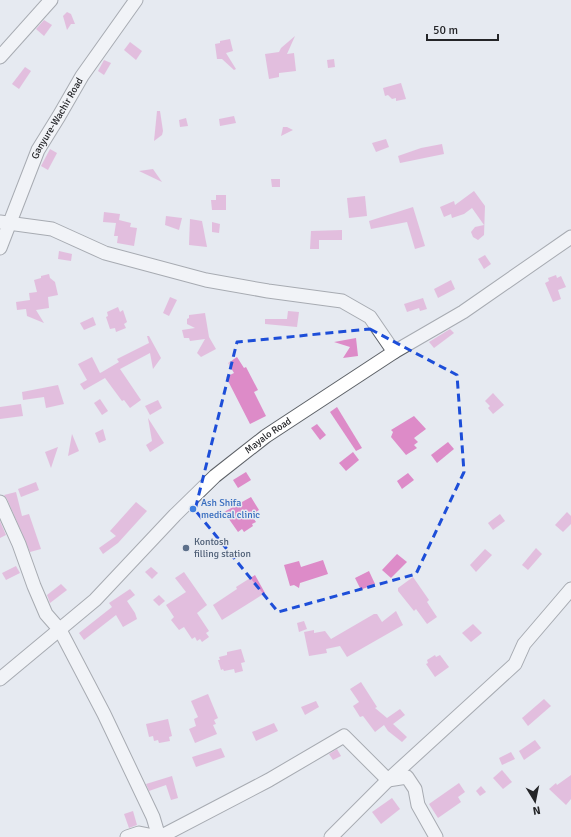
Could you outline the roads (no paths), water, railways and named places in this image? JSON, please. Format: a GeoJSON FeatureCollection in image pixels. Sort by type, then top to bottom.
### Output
{"type":"FeatureCollection","features":[{"type":"Feature","properties":{"kind":"street"},"geometry":{"type":"LineString","coordinates":[[0,58],[50,0]]}},
{"type":"Feature","properties":{"kind":"street","name":"Ganyure-Wachir Road"},"geometry":{"type":"LineString","coordinates":[[0,248],[5,223],[38,150],[60,116],[82,76],[136,0]]}},
{"type":"Feature","properties":{"kind":"street"},"geometry":{"type":"LineString","coordinates":[[5,223],[52,229],[105,253],[206,280],[268,291],[342,301],[370,317],[394,352]]}},
{"type":"Feature","properties":{"kind":"street","name":"Mayalo Road"},"geometry":{"type":"LineString","coordinates":[[0,679],[94,600],[214,476],[266,436],[394,352],[463,312],[571,237]]}},
{"type":"Feature","properties":{"kind":"street"},"geometry":{"type":"LineString","coordinates":[[0,502],[19,544],[46,614],[60,630],[123,753],[153,817],[159,837]]}},
{"type":"Feature","properties":{"kind":"street"},"geometry":{"type":"LineString","coordinates":[[331,837],[388,780],[515,664],[524,644],[571,589]]}},
{"type":"Feature","properties":{"kind":"street"},"geometry":{"type":"LineString","coordinates":[[127,837],[139,834],[159,837],[269,780],[344,736],[388,780]]}},
{"type":"Feature","properties":{"kind":"street"},"geometry":{"type":"LineString","coordinates":[[388,780],[407,777],[415,788],[418,805],[436,837]]}},
{"type":"Feature","properties":{"kind":"place","name":"Ash Shifa medical clinic"},"geometry":{"type":"Point","coordinates":[193,509]}},
{"type":"Feature","properties":{"kind":"place","name":"Kontosh filling station"},"geometry":{"type":"Point","coordinates":[186,548]}}]}
